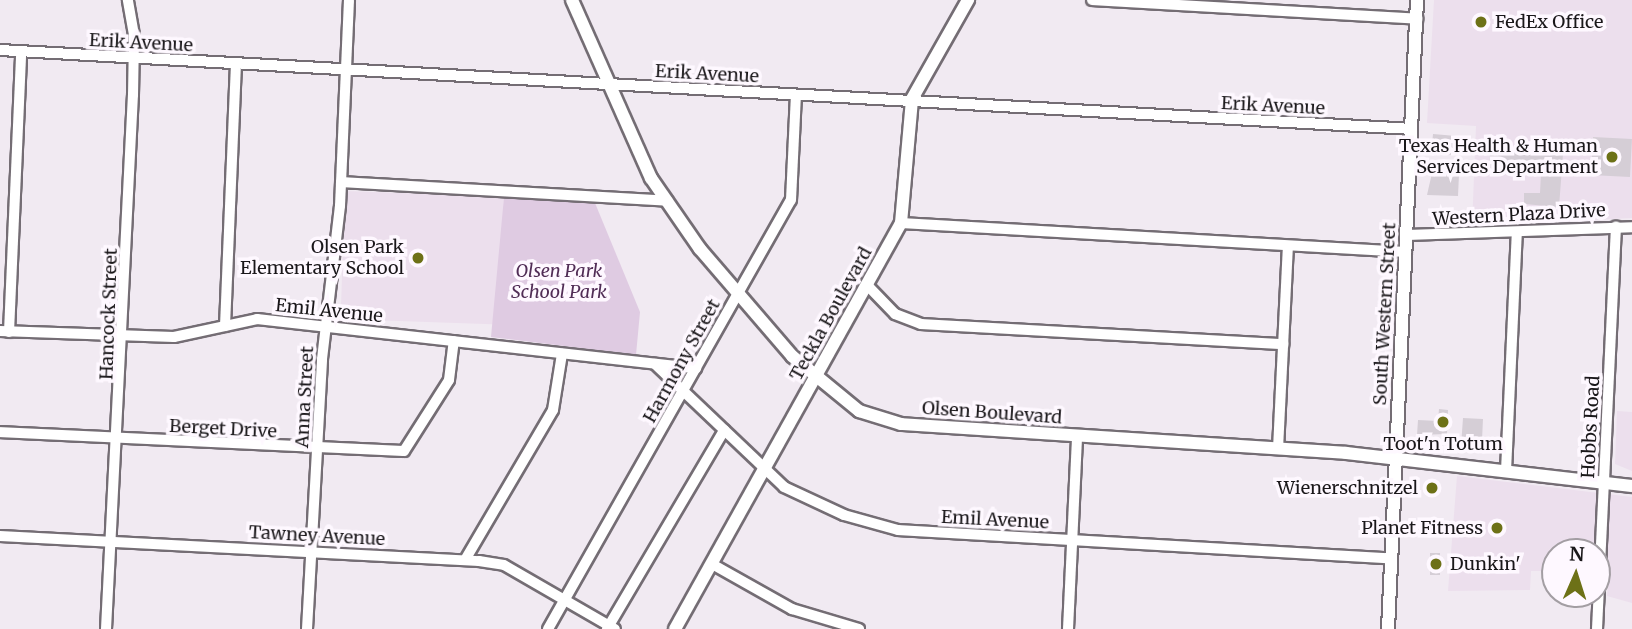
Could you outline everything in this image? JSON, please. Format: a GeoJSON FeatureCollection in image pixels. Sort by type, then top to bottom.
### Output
{"type":"FeatureCollection","features":[{"type":"Feature","properties":{"kind":"main road","name":"Olsen Boulevard"},"geometry":{"type":"LineString","coordinates":[[572,0],[651,178],[667,201],[739,292],[814,378],[859,411],[901,424],[1396,458],[1632,486]]}},
{"type":"Feature","properties":{"kind":"main road","name":"Teckla Boulevard"},"geometry":{"type":"LineString","coordinates":[[675,629],[766,470],[901,223],[911,101],[968,0]]}},
{"type":"Feature","properties":{"kind":"main road","name":"South Western Street"},"geometry":{"type":"LineString","coordinates":[[1388,629],[1418,0]]}},
{"type":"Feature","properties":{"kind":"street","name":"Hancock Street"},"geometry":{"type":"LineString","coordinates":[[106,629],[119,439],[134,58],[128,0]]}},
{"type":"Feature","properties":{"kind":"street","name":"Anna Street"},"geometry":{"type":"LineString","coordinates":[[307,629],[326,326],[341,182],[349,0]]}},
{"type":"Feature","properties":{"kind":"street"},"geometry":{"type":"LineString","coordinates":[[1092,0],[1201,3],[1417,19]]}},
{"type":"Feature","properties":{"kind":"street","name":"Erik Avenue"},"geometry":{"type":"LineString","coordinates":[[0,50],[1412,130]]}},
{"type":"Feature","properties":{"kind":"street"},"geometry":{"type":"LineString","coordinates":[[5,332],[21,52]]}},
{"type":"Feature","properties":{"kind":"street"},"geometry":{"type":"LineString","coordinates":[[225,326],[236,63]]}},
{"type":"Feature","properties":{"kind":"street","name":"Harmony Street"},"geometry":{"type":"LineString","coordinates":[[548,629],[791,200],[796,95]]}},
{"type":"Feature","properties":{"kind":"street"},"geometry":{"type":"LineString","coordinates":[[341,182],[667,201]]}},
{"type":"Feature","properties":{"kind":"street"},"geometry":{"type":"LineString","coordinates":[[901,223],[1406,252]]}},
{"type":"Feature","properties":{"kind":"street","name":"Hobbs Road"},"geometry":{"type":"LineString","coordinates":[[1597,629],[1616,226]]}},
{"type":"Feature","properties":{"kind":"street","name":"Western Plaza Drive"},"geometry":{"type":"LineString","coordinates":[[1407,235],[1632,227]]}},
{"type":"Feature","properties":{"kind":"street"},"geometry":{"type":"LineString","coordinates":[[1506,471],[1517,233]]}},
{"type":"Feature","properties":{"kind":"street"},"geometry":{"type":"LineString","coordinates":[[1278,449],[1288,246]]}},
{"type":"Feature","properties":{"kind":"street"},"geometry":{"type":"LineString","coordinates":[[868,286],[895,314],[921,324],[1283,344]]}},
{"type":"Feature","properties":{"kind":"street","name":"Emil Avenue"},"geometry":{"type":"LineString","coordinates":[[5,332],[174,337],[257,319],[696,368]]}},
{"type":"Feature","properties":{"kind":"street","name":"Berget Drive"},"geometry":{"type":"LineString","coordinates":[[0,432],[318,450],[404,451],[449,380],[454,341]]}},
{"type":"Feature","properties":{"kind":"street"},"geometry":{"type":"LineString","coordinates":[[465,560],[553,410],[562,354]]}},
{"type":"Feature","properties":{"kind":"street","name":"Emil Avenue"},"geometry":{"type":"LineString","coordinates":[[655,364],[784,486],[844,515],[898,530],[1391,558]]}},
{"type":"Feature","properties":{"kind":"street"},"geometry":{"type":"LineString","coordinates":[[610,628],[724,430]]}},
{"type":"Feature","properties":{"kind":"street"},"geometry":{"type":"LineString","coordinates":[[1068,629],[1077,436]]}},
{"type":"Feature","properties":{"kind":"street","name":"Tawney Avenue"},"geometry":{"type":"LineString","coordinates":[[0,536],[465,560],[504,565],[610,628]]}},
{"type":"Feature","properties":{"kind":"street"},"geometry":{"type":"LineString","coordinates":[[712,564],[792,609],[859,629]]}},
{"type":"Feature","properties":{"kind":"shaded area"},"geometry":{"type":"Polygon","coordinates":[[[1434,0],[1632,0],[1632,218],[1472,226],[1476,126],[1427,123],[1434,0]]]}},
{"type":"Feature","properties":{"kind":"shaded area","name":"Olsen Park Elementary School"},"geometry":{"type":"Polygon","coordinates":[[[345,191],[504,197],[499,324],[341,319],[345,191]]]}},
{"type":"Feature","properties":{"kind":"shaded area"},"geometry":{"type":"Polygon","coordinates":[[[1617,411],[1632,412],[1632,471],[1615,464],[1617,411]]]}},
{"type":"Feature","properties":{"kind":"shaded area"},"geometry":{"type":"Polygon","coordinates":[[[1457,476],[1632,497],[1632,603],[1611,597],[1611,538],[1541,538],[1541,571],[1531,571],[1530,590],[1448,591],[1457,476]]]}},
{"type":"Feature","properties":{"kind":"green space","name":"Olsen Park School Park"},"geometry":{"type":"Polygon","coordinates":[[[504,197],[595,203],[640,312],[636,355],[491,337],[504,197]]]}},
{"type":"Feature","properties":{"kind":"building"},"geometry":{"type":"Polygon","coordinates":[[[1433,134],[1456,136],[1454,155],[1431,153],[1433,134]]]}},
{"type":"Feature","properties":{"kind":"building","name":"Texas Health & Human Services Department"},"geometry":{"type":"Polygon","coordinates":[[[1593,137],[1632,139],[1630,177],[1591,175],[1593,137]]]}},
{"type":"Feature","properties":{"kind":"building"},"geometry":{"type":"Polygon","coordinates":[[[1490,150],[1563,154],[1559,207],[1524,204],[1524,193],[1540,193],[1541,173],[1489,170],[1490,150]]]}},
{"type":"Feature","properties":{"kind":"building"},"geometry":{"type":"Polygon","coordinates":[[[1432,173],[1459,174],[1458,196],[1427,195],[1432,173]]]}},
{"type":"Feature","properties":{"kind":"building"},"geometry":{"type":"Polygon","coordinates":[[[1439,409],[1448,410],[1447,434],[1417,435],[1418,420],[1438,421],[1439,409]]]}},
{"type":"Feature","properties":{"kind":"building"},"geometry":{"type":"Polygon","coordinates":[[[1463,418],[1483,419],[1482,440],[1475,440],[1474,447],[1461,446],[1463,418]]]}},
{"type":"Feature","properties":{"kind":"building","name":"Dunkin'"},"geometry":{"type":"Polygon","coordinates":[[[1430,553],[1440,553],[1440,575],[1430,575],[1430,553]]]}},
{"type":"Feature","properties":{"kind":"place","name":"FedEx Office"},"geometry":{"type":"Point","coordinates":[1481,22]}},
{"type":"Feature","properties":{"kind":"place","name":"Texas Health & Human Services Department"},"geometry":{"type":"Point","coordinates":[1612,157]}},
{"type":"Feature","properties":{"kind":"place","name":"Olsen Park Elementary School"},"geometry":{"type":"Point","coordinates":[418,258]}},
{"type":"Feature","properties":{"kind":"place","name":"Toot'n Totum"},"geometry":{"type":"Point","coordinates":[1443,422]}},
{"type":"Feature","properties":{"kind":"place","name":"Wienerschnitzel"},"geometry":{"type":"Point","coordinates":[1432,488]}},
{"type":"Feature","properties":{"kind":"place","name":"Planet Fitness"},"geometry":{"type":"Point","coordinates":[1497,528]}},
{"type":"Feature","properties":{"kind":"place","name":"Dunkin'"},"geometry":{"type":"Point","coordinates":[1436,564]}}]}
